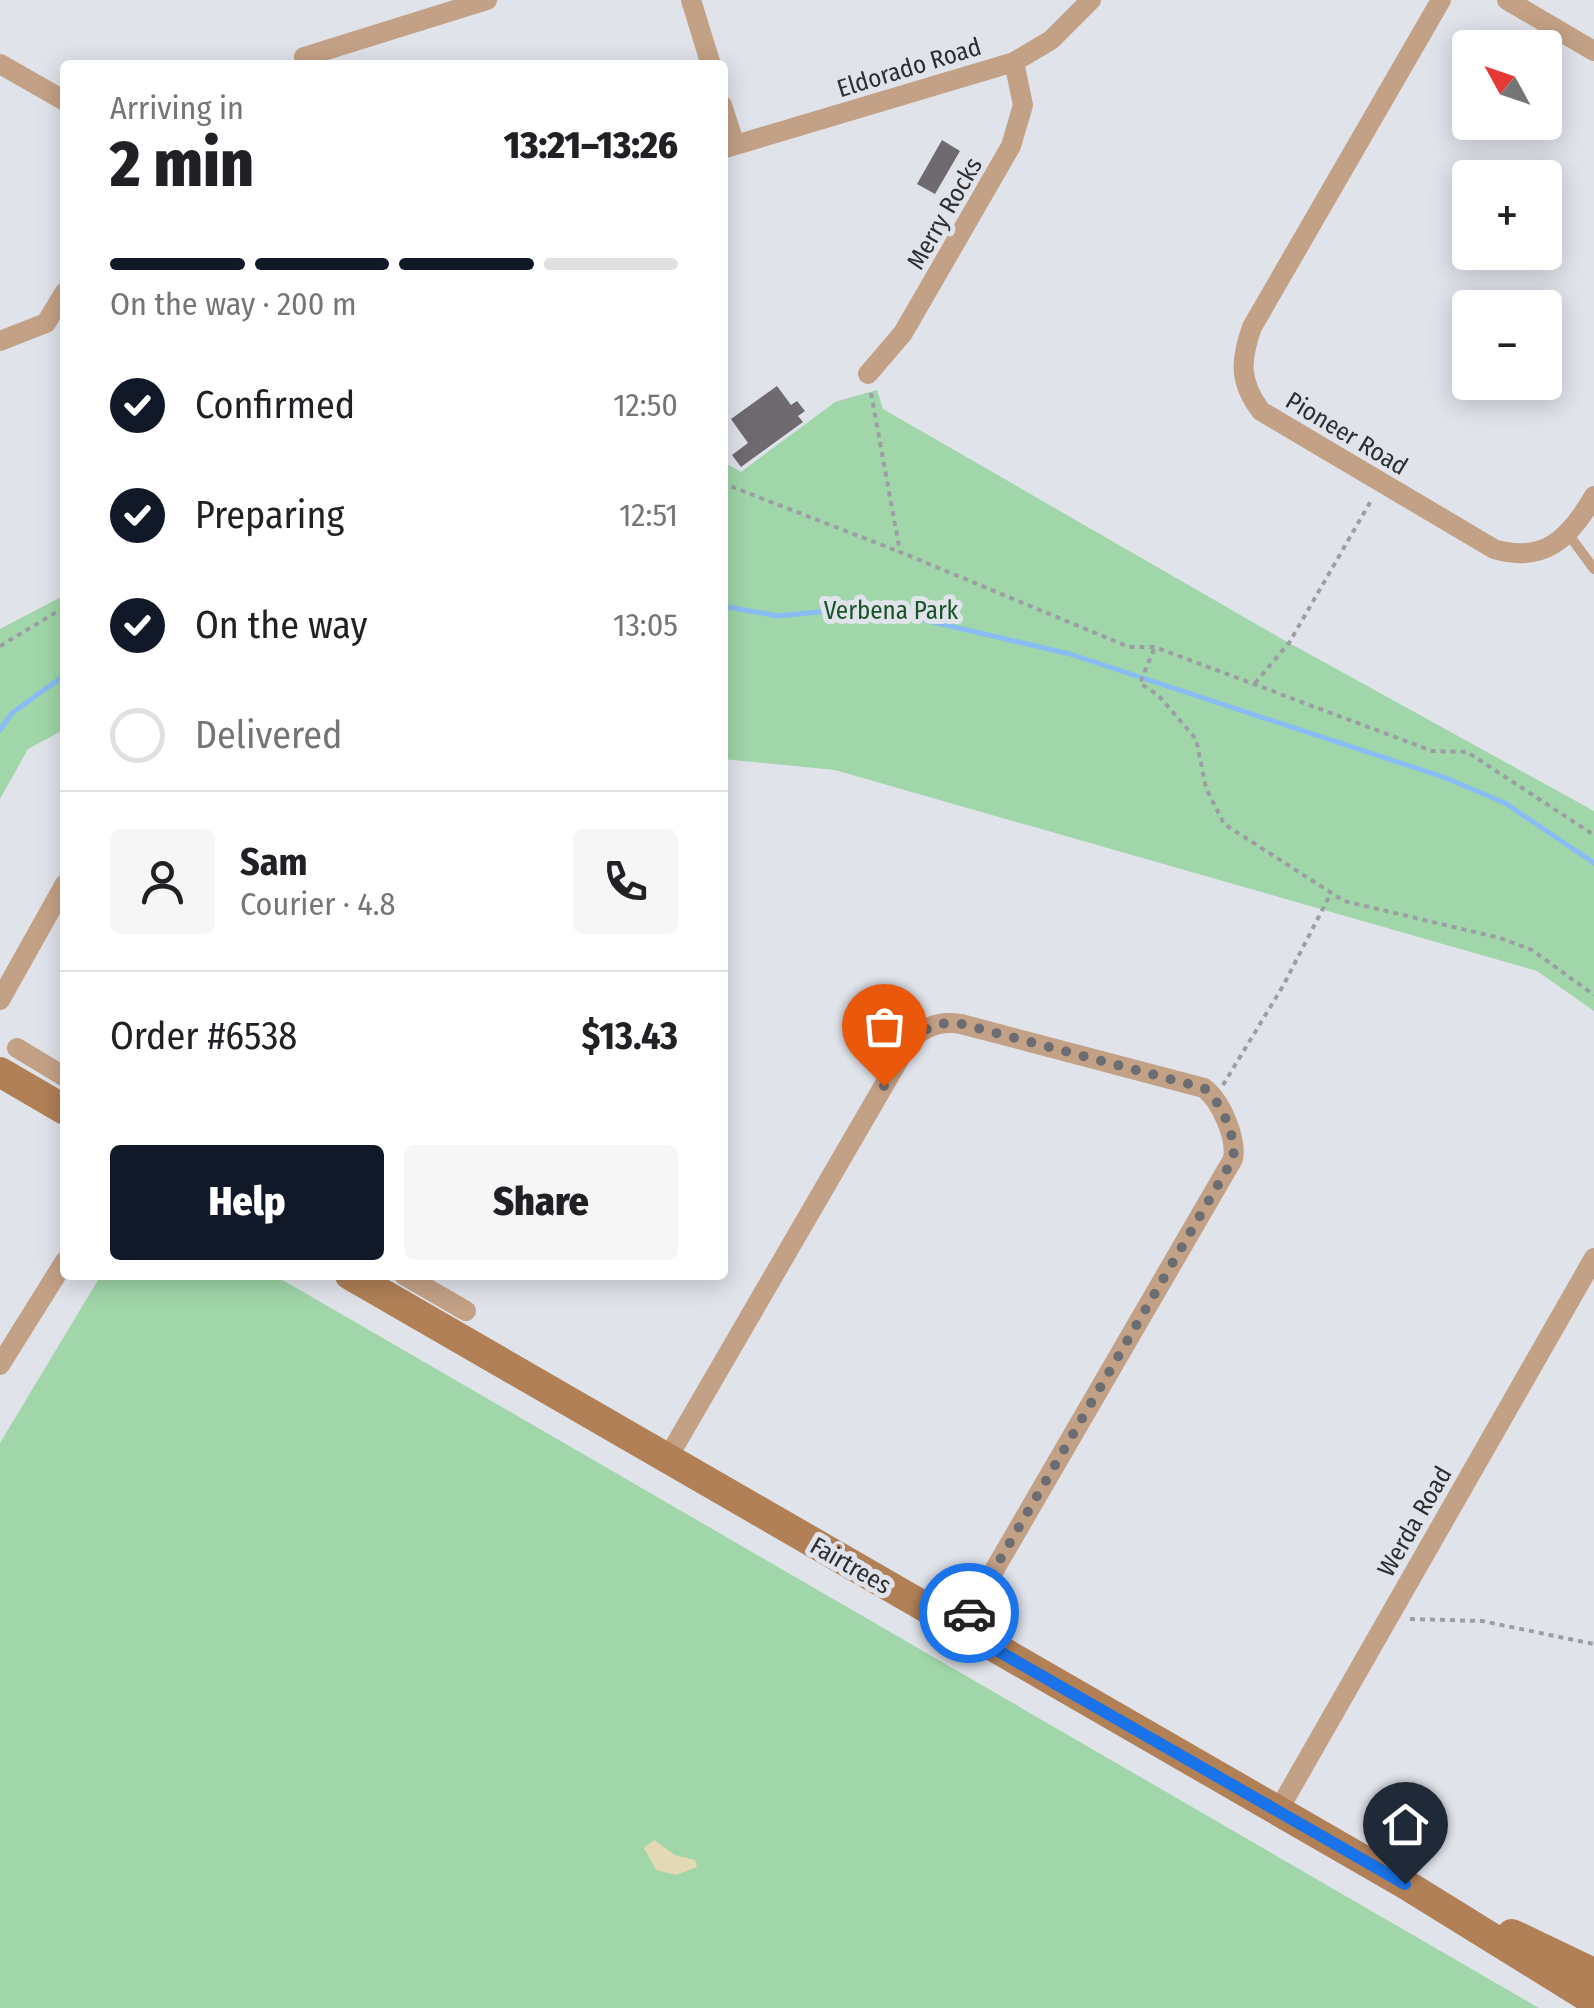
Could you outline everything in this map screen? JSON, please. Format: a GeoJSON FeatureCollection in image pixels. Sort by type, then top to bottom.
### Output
{"type":"FeatureCollection","features":[{"type":"Feature","properties":{"kind":"main road"},"geometry":{"type":"LineString","coordinates":[[8,1060],[60,1106]]}},
{"type":"Feature","properties":{"kind":"main road","name":"Fairtrees"},"geometry":{"type":"LineString","coordinates":[[359,1280],[1405,1884],[1594,2002]]}},
{"type":"Feature","properties":{"kind":"main road","name":"Fairtrees"},"geometry":{"type":"LineString","coordinates":[[1405,1884],[1594,1973]]}},
{"type":"Feature","properties":{"kind":"street"},"geometry":{"type":"LineString","coordinates":[[304,57],[487,0]]}},
{"type":"Feature","properties":{"kind":"street"},"geometry":{"type":"LineString","coordinates":[[692,0],[710,60]]}},
{"type":"Feature","properties":{"kind":"street","name":"Eldorado Road"},"geometry":{"type":"LineString","coordinates":[[729,147],[1014,62],[1051,40],[1090,0]]}},
{"type":"Feature","properties":{"kind":"street","name":"Pioneer Road"},"geometry":{"type":"LineString","coordinates":[[1440,0],[1252,327],[1241,364],[1243,380],[1261,411],[1494,549],[1514,555],[1549,549],[1569,535]]}},
{"type":"Feature","properties":{"kind":"street"},"geometry":{"type":"LineString","coordinates":[[1506,0],[1594,51]]}},
{"type":"Feature","properties":{"kind":"street","name":"Merry Rocks"},"geometry":{"type":"LineString","coordinates":[[868,374],[903,333],[1011,146],[1023,106],[1014,62]]}},
{"type":"Feature","properties":{"kind":"street"},"geometry":{"type":"LineString","coordinates":[[0,64],[60,98]]}},
{"type":"Feature","properties":{"kind":"street"},"geometry":{"type":"LineString","coordinates":[[0,342],[46,323],[60,300]]}},
{"type":"Feature","properties":{"kind":"street"},"geometry":{"type":"LineString","coordinates":[[1569,535],[1594,496]]}},
{"type":"Feature","properties":{"kind":"street"},"geometry":{"type":"LineString","coordinates":[[0,1000],[60,893]]}},
{"type":"Feature","properties":{"kind":"street"},"geometry":{"type":"LineString","coordinates":[[667,1459],[908,1044],[920,1032],[936,1024],[962,1024],[1198,1086],[1213,1096],[1234,1145],[1233,1159],[960,1629]]}},
{"type":"Feature","properties":{"kind":"street"},"geometry":{"type":"LineString","coordinates":[[8,1060],[60,1075]]}},
{"type":"Feature","properties":{"kind":"street","name":"Werda Road"},"geometry":{"type":"LineString","coordinates":[[1278,1811],[1594,1258]]}},
{"type":"Feature","properties":{"kind":"street"},"geometry":{"type":"LineString","coordinates":[[0,1365],[60,1269]]}},
{"type":"Feature","properties":{"kind":"street"},"geometry":{"type":"LineString","coordinates":[[413,1280],[466,1311]]}},
{"type":"Feature","properties":{"kind":"lane"},"geometry":{"type":"LineString","coordinates":[[1569,535],[1594,569]]}},
{"type":"Feature","properties":{"kind":"path"},"geometry":{"type":"LineString","coordinates":[[868,374],[900,552]]}},
{"type":"Feature","properties":{"kind":"path"},"geometry":{"type":"LineString","coordinates":[[1255,682],[1289,643],[1382,482]]}},
{"type":"Feature","properties":{"kind":"path"},"geometry":{"type":"LineString","coordinates":[[728,485],[1129,646],[1155,647],[1432,751],[1467,752],[1594,836]]}},
{"type":"Feature","properties":{"kind":"path"},"geometry":{"type":"LineString","coordinates":[[0,646],[60,610]]}},
{"type":"Feature","properties":{"kind":"path"},"geometry":{"type":"LineString","coordinates":[[1155,647],[1140,683],[1159,696],[1196,739],[1206,788],[1224,824],[1344,901],[1500,938],[1532,950],[1594,996]]}},
{"type":"Feature","properties":{"kind":"path"},"geometry":{"type":"LineString","coordinates":[[1213,1096],[1230,1078],[1331,892]]}},
{"type":"Feature","properties":{"kind":"path"},"geometry":{"type":"LineString","coordinates":[[1391,1612],[1435,1623],[1482,1622],[1594,1644]]}},
{"type":"Feature","properties":{"kind":"green space","name":"Verbena Park"},"geometry":{"type":"Polygon","coordinates":[[[877,390],[883,409],[1282,639],[1594,811],[1594,1011],[1537,971],[835,770],[728,759],[728,465],[741,472],[835,402],[877,390]]]}},
{"type":"Feature","properties":{"kind":"green space"},"geometry":{"type":"Polygon","coordinates":[[[60,598],[60,732],[28,749],[0,799],[0,629],[60,598]]]}},
{"type":"Feature","properties":{"kind":"green space"},"geometry":{"type":"Polygon","coordinates":[[[98,1280],[283,1280],[1539,2008],[0,2008],[0,1443],[98,1280]]]}},
{"type":"Feature","properties":{"kind":"sand"},"geometry":{"type":"Polygon","coordinates":[[[654,1840],[675,1855],[695,1860],[697,1867],[676,1875],[656,1870],[644,1848],[654,1840]]]}},
{"type":"Feature","properties":{"kind":"building"},"geometry":{"type":"Polygon","coordinates":[[[942,140],[960,151],[935,194],[917,184],[942,140]]]}},
{"type":"Feature","properties":{"kind":"building"},"geometry":{"type":"Polygon","coordinates":[[[777,386],[791,405],[797,401],[805,411],[798,416],[803,422],[741,467],[732,455],[748,443],[731,419],[777,386]]]}},
{"type":"Feature","properties":{"kind":"waterway"},"geometry":{"type":"LineString","coordinates":[[728,607],[778,616],[868,607],[1070,654],[1446,778],[1505,803],[1594,863]]}},
{"type":"Feature","properties":{"kind":"waterway"},"geometry":{"type":"LineString","coordinates":[[0,730],[12,713],[60,679]]}},
{"type":"Feature","properties":{"kind":"way so far"},"geometry":{"type":"LineString","coordinates":[[884,1086],[913,1037],[936,1024],[962,1024],[1204,1088],[1213,1096],[1234,1145],[1233,1159],[969,1613]]}},
{"type":"Feature","properties":{"kind":"route"},"geometry":{"type":"LineString","coordinates":[[969,1613],[960,1629],[1405,1884]]}}]}
